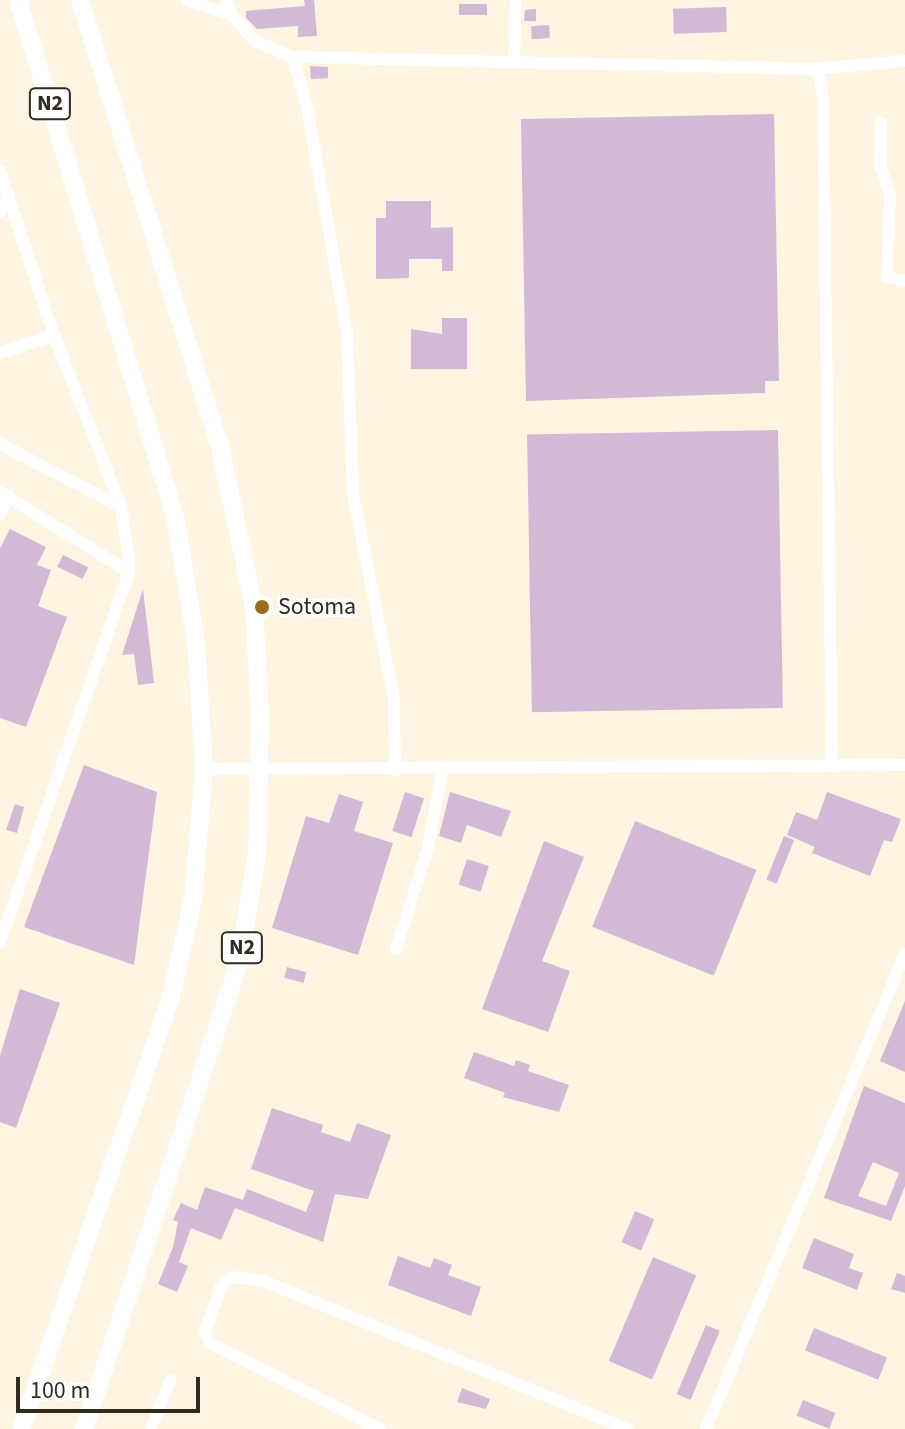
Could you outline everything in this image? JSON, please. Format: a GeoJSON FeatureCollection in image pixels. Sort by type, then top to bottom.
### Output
{"type":"FeatureCollection","features":[{"type":"Feature","properties":{"kind":"highway","name":"N2"},"geometry":{"type":"LineString","coordinates":[[20,7],[176,520],[192,605],[204,769],[195,888],[171,997],[21,1429]]}},
{"type":"Feature","properties":{"kind":"highway","name":"N2"},"geometry":{"type":"LineString","coordinates":[[83,8],[235,508],[259,647],[260,769],[254,880],[238,966],[84,1429]]}},
{"type":"Feature","properties":{"kind":"street"},"geometry":{"type":"LineString","coordinates":[[186,0],[232,15]]}},
{"type":"Feature","properties":{"kind":"street"},"geometry":{"type":"LineString","coordinates":[[227,0],[232,15],[255,41],[293,57],[812,69],[905,61]]}},
{"type":"Feature","properties":{"kind":"street"},"geometry":{"type":"LineString","coordinates":[[514,62],[516,0]]}},
{"type":"Feature","properties":{"kind":"street"},"geometry":{"type":"LineString","coordinates":[[293,57],[308,112],[347,333],[353,494],[394,700],[395,771]]}},
{"type":"Feature","properties":{"kind":"street"},"geometry":{"type":"LineString","coordinates":[[812,69],[820,77],[823,100],[832,766]]}},
{"type":"Feature","properties":{"kind":"street"},"geometry":{"type":"LineString","coordinates":[[881,123],[880,165],[890,196],[887,277],[905,281]]}},
{"type":"Feature","properties":{"kind":"street"},"geometry":{"type":"LineString","coordinates":[[0,171],[54,335],[121,507],[129,572],[0,942]]}},
{"type":"Feature","properties":{"kind":"street"},"geometry":{"type":"LineString","coordinates":[[0,212],[9,194]]}},
{"type":"Feature","properties":{"kind":"street"},"geometry":{"type":"LineString","coordinates":[[0,353],[54,335]]}},
{"type":"Feature","properties":{"kind":"street"},"geometry":{"type":"LineString","coordinates":[[0,444],[121,507]]}},
{"type":"Feature","properties":{"kind":"street"},"geometry":{"type":"LineString","coordinates":[[0,515],[5,494],[129,572]]}},
{"type":"Feature","properties":{"kind":"street"},"geometry":{"type":"LineString","coordinates":[[204,769],[395,771],[905,765]]}},
{"type":"Feature","properties":{"kind":"street"},"geometry":{"type":"LineString","coordinates":[[396,949],[428,848],[442,770]]}},
{"type":"Feature","properties":{"kind":"street"},"geometry":{"type":"LineString","coordinates":[[706,1429],[905,954]]}},
{"type":"Feature","properties":{"kind":"street"},"geometry":{"type":"LineString","coordinates":[[380,1429],[210,1343],[205,1332],[221,1287],[232,1277],[263,1281],[627,1429]]}},
{"type":"Feature","properties":{"kind":"street"},"geometry":{"type":"LineString","coordinates":[[151,1429],[170,1381]]}},
{"type":"Feature","properties":{"kind":"building"},"geometry":{"type":"Polygon","coordinates":[[[304,0],[314,0],[317,36],[298,37],[298,26],[257,29],[246,18],[246,11],[305,6],[304,0]]]}},
{"type":"Feature","properties":{"kind":"building"},"geometry":{"type":"Polygon","coordinates":[[[459,4],[487,4],[487,15],[459,15],[459,4]]]}},
{"type":"Feature","properties":{"kind":"building"},"geometry":{"type":"Polygon","coordinates":[[[726,7],[727,32],[674,34],[673,9],[726,7]]]}},
{"type":"Feature","properties":{"kind":"building"},"geometry":{"type":"Polygon","coordinates":[[[536,9],[536,21],[524,21],[525,10],[536,9]]]}},
{"type":"Feature","properties":{"kind":"building"},"geometry":{"type":"Polygon","coordinates":[[[549,25],[550,38],[532,39],[531,26],[549,25]]]}},
{"type":"Feature","properties":{"kind":"building"},"geometry":{"type":"Polygon","coordinates":[[[310,66],[328,67],[328,78],[311,79],[310,66]]]}},
{"type":"Feature","properties":{"kind":"building"},"geometry":{"type":"Polygon","coordinates":[[[774,114],[779,381],[765,381],[765,393],[526,401],[521,119],[774,114]]]}},
{"type":"Feature","properties":{"kind":"building"},"geometry":{"type":"Polygon","coordinates":[[[386,201],[431,201],[431,228],[453,227],[453,271],[442,271],[442,259],[409,259],[409,278],[376,279],[376,218],[386,218],[386,201]]]}},
{"type":"Feature","properties":{"kind":"building"},"geometry":{"type":"Polygon","coordinates":[[[442,318],[467,318],[467,369],[411,369],[411,329],[442,334],[442,318]]]}},
{"type":"Feature","properties":{"kind":"building"},"geometry":{"type":"Polygon","coordinates":[[[778,430],[783,708],[532,712],[527,434],[778,430]]]}},
{"type":"Feature","properties":{"kind":"building"},"geometry":{"type":"Polygon","coordinates":[[[10,529],[46,547],[37,565],[51,570],[38,606],[67,617],[26,727],[0,718],[0,548],[10,529]]]}},
{"type":"Feature","properties":{"kind":"building"},"geometry":{"type":"Polygon","coordinates":[[[63,555],[88,567],[82,579],[57,567],[63,555]]]}},
{"type":"Feature","properties":{"kind":"building"},"geometry":{"type":"Polygon","coordinates":[[[143,589],[154,683],[138,685],[134,654],[122,655],[143,589]]]}},
{"type":"Feature","properties":{"kind":"building"},"geometry":{"type":"Polygon","coordinates":[[[84,765],[157,792],[134,965],[24,927],[84,765]]]}},
{"type":"Feature","properties":{"kind":"building"},"geometry":{"type":"Polygon","coordinates":[[[405,792],[424,798],[411,837],[392,831],[405,792]]]}},
{"type":"Feature","properties":{"kind":"building"},"geometry":{"type":"Polygon","coordinates":[[[450,792],[511,811],[501,837],[467,825],[461,843],[439,836],[450,792]]]}},
{"type":"Feature","properties":{"kind":"building"},"geometry":{"type":"Polygon","coordinates":[[[827,792],[901,819],[892,842],[884,840],[870,876],[812,853],[815,847],[787,835],[796,812],[817,820],[827,792]]]}},
{"type":"Feature","properties":{"kind":"building"},"geometry":{"type":"Polygon","coordinates":[[[339,794],[363,802],[354,831],[393,843],[358,955],[272,928],[306,816],[329,823],[339,794]]]}},
{"type":"Feature","properties":{"kind":"building"},"geometry":{"type":"Polygon","coordinates":[[[15,804],[24,807],[17,833],[6,830],[15,804]]]}},
{"type":"Feature","properties":{"kind":"building"},"geometry":{"type":"Polygon","coordinates":[[[635,821],[756,870],[714,976],[592,927],[635,821]]]}},
{"type":"Feature","properties":{"kind":"building"},"geometry":{"type":"Polygon","coordinates":[[[784,836],[794,840],[777,884],[766,880],[784,836]]]}},
{"type":"Feature","properties":{"kind":"building"},"geometry":{"type":"Polygon","coordinates":[[[544,841],[584,857],[542,961],[570,971],[548,1032],[482,1009],[544,841]]]}},
{"type":"Feature","properties":{"kind":"building"},"geometry":{"type":"Polygon","coordinates":[[[467,859],[489,866],[481,892],[459,885],[467,859]]]}},
{"type":"Feature","properties":{"kind":"building"},"geometry":{"type":"Polygon","coordinates":[[[287,967],[306,972],[303,983],[284,978],[287,967]]]}},
{"type":"Feature","properties":{"kind":"building"},"geometry":{"type":"Polygon","coordinates":[[[20,989],[60,1003],[16,1128],[0,1122],[0,1056],[20,989]]]}},
{"type":"Feature","properties":{"kind":"building"},"geometry":{"type":"Polygon","coordinates":[[[905,1001],[905,1072],[880,1061],[905,1001]]]}},
{"type":"Feature","properties":{"kind":"building"},"geometry":{"type":"Polygon","coordinates":[[[474,1052],[514,1066],[516,1060],[530,1065],[528,1071],[569,1085],[559,1112],[503,1097],[505,1093],[464,1078],[474,1052]]]}},
{"type":"Feature","properties":{"kind":"building"},"geometry":{"type":"Polygon","coordinates":[[[864,1086],[905,1103],[905,1186],[891,1221],[824,1198],[864,1086]],[[873,1162],[858,1196],[886,1206],[899,1173],[873,1162]]]}},
{"type":"Feature","properties":{"kind":"building"},"geometry":{"type":"Polygon","coordinates":[[[272,1108],[323,1125],[321,1132],[350,1142],[357,1123],[391,1135],[368,1199],[335,1194],[323,1242],[235,1208],[221,1240],[191,1228],[179,1262],[188,1266],[177,1292],[158,1284],[173,1247],[178,1222],[173,1220],[181,1203],[197,1210],[205,1187],[243,1200],[247,1189],[306,1212],[314,1191],[251,1169],[272,1108]]]}},
{"type":"Feature","properties":{"kind":"building"},"geometry":{"type":"Polygon","coordinates":[[[635,1211],[654,1219],[641,1251],[622,1242],[635,1211]]]}},
{"type":"Feature","properties":{"kind":"building"},"geometry":{"type":"Polygon","coordinates":[[[814,1238],[854,1254],[849,1268],[863,1273],[857,1290],[802,1268],[814,1238]]]}},
{"type":"Feature","properties":{"kind":"building"},"geometry":{"type":"Polygon","coordinates":[[[398,1256],[430,1268],[434,1258],[452,1265],[448,1275],[481,1287],[471,1316],[388,1285],[398,1256]]]}},
{"type":"Feature","properties":{"kind":"building"},"geometry":{"type":"Polygon","coordinates":[[[653,1257],[696,1275],[652,1379],[609,1361],[653,1257]]]}},
{"type":"Feature","properties":{"kind":"building"},"geometry":{"type":"Polygon","coordinates":[[[897,1273],[905,1276],[905,1293],[891,1289],[897,1273]]]}},
{"type":"Feature","properties":{"kind":"building"},"geometry":{"type":"Polygon","coordinates":[[[706,1325],[720,1331],[691,1400],[677,1394],[706,1325]]]}},
{"type":"Feature","properties":{"kind":"building"},"geometry":{"type":"Polygon","coordinates":[[[814,1328],[887,1358],[878,1380],[805,1350],[814,1328]]]}},
{"type":"Feature","properties":{"kind":"building"},"geometry":{"type":"Polygon","coordinates":[[[462,1388],[490,1399],[486,1409],[457,1402],[462,1388]]]}},
{"type":"Feature","properties":{"kind":"building"},"geometry":{"type":"Polygon","coordinates":[[[803,1400],[835,1413],[829,1429],[797,1416],[803,1400]]]}},
{"type":"Feature","properties":{"kind":"place","name":"Sotoma"},"geometry":{"type":"Point","coordinates":[262,607]}}]}
